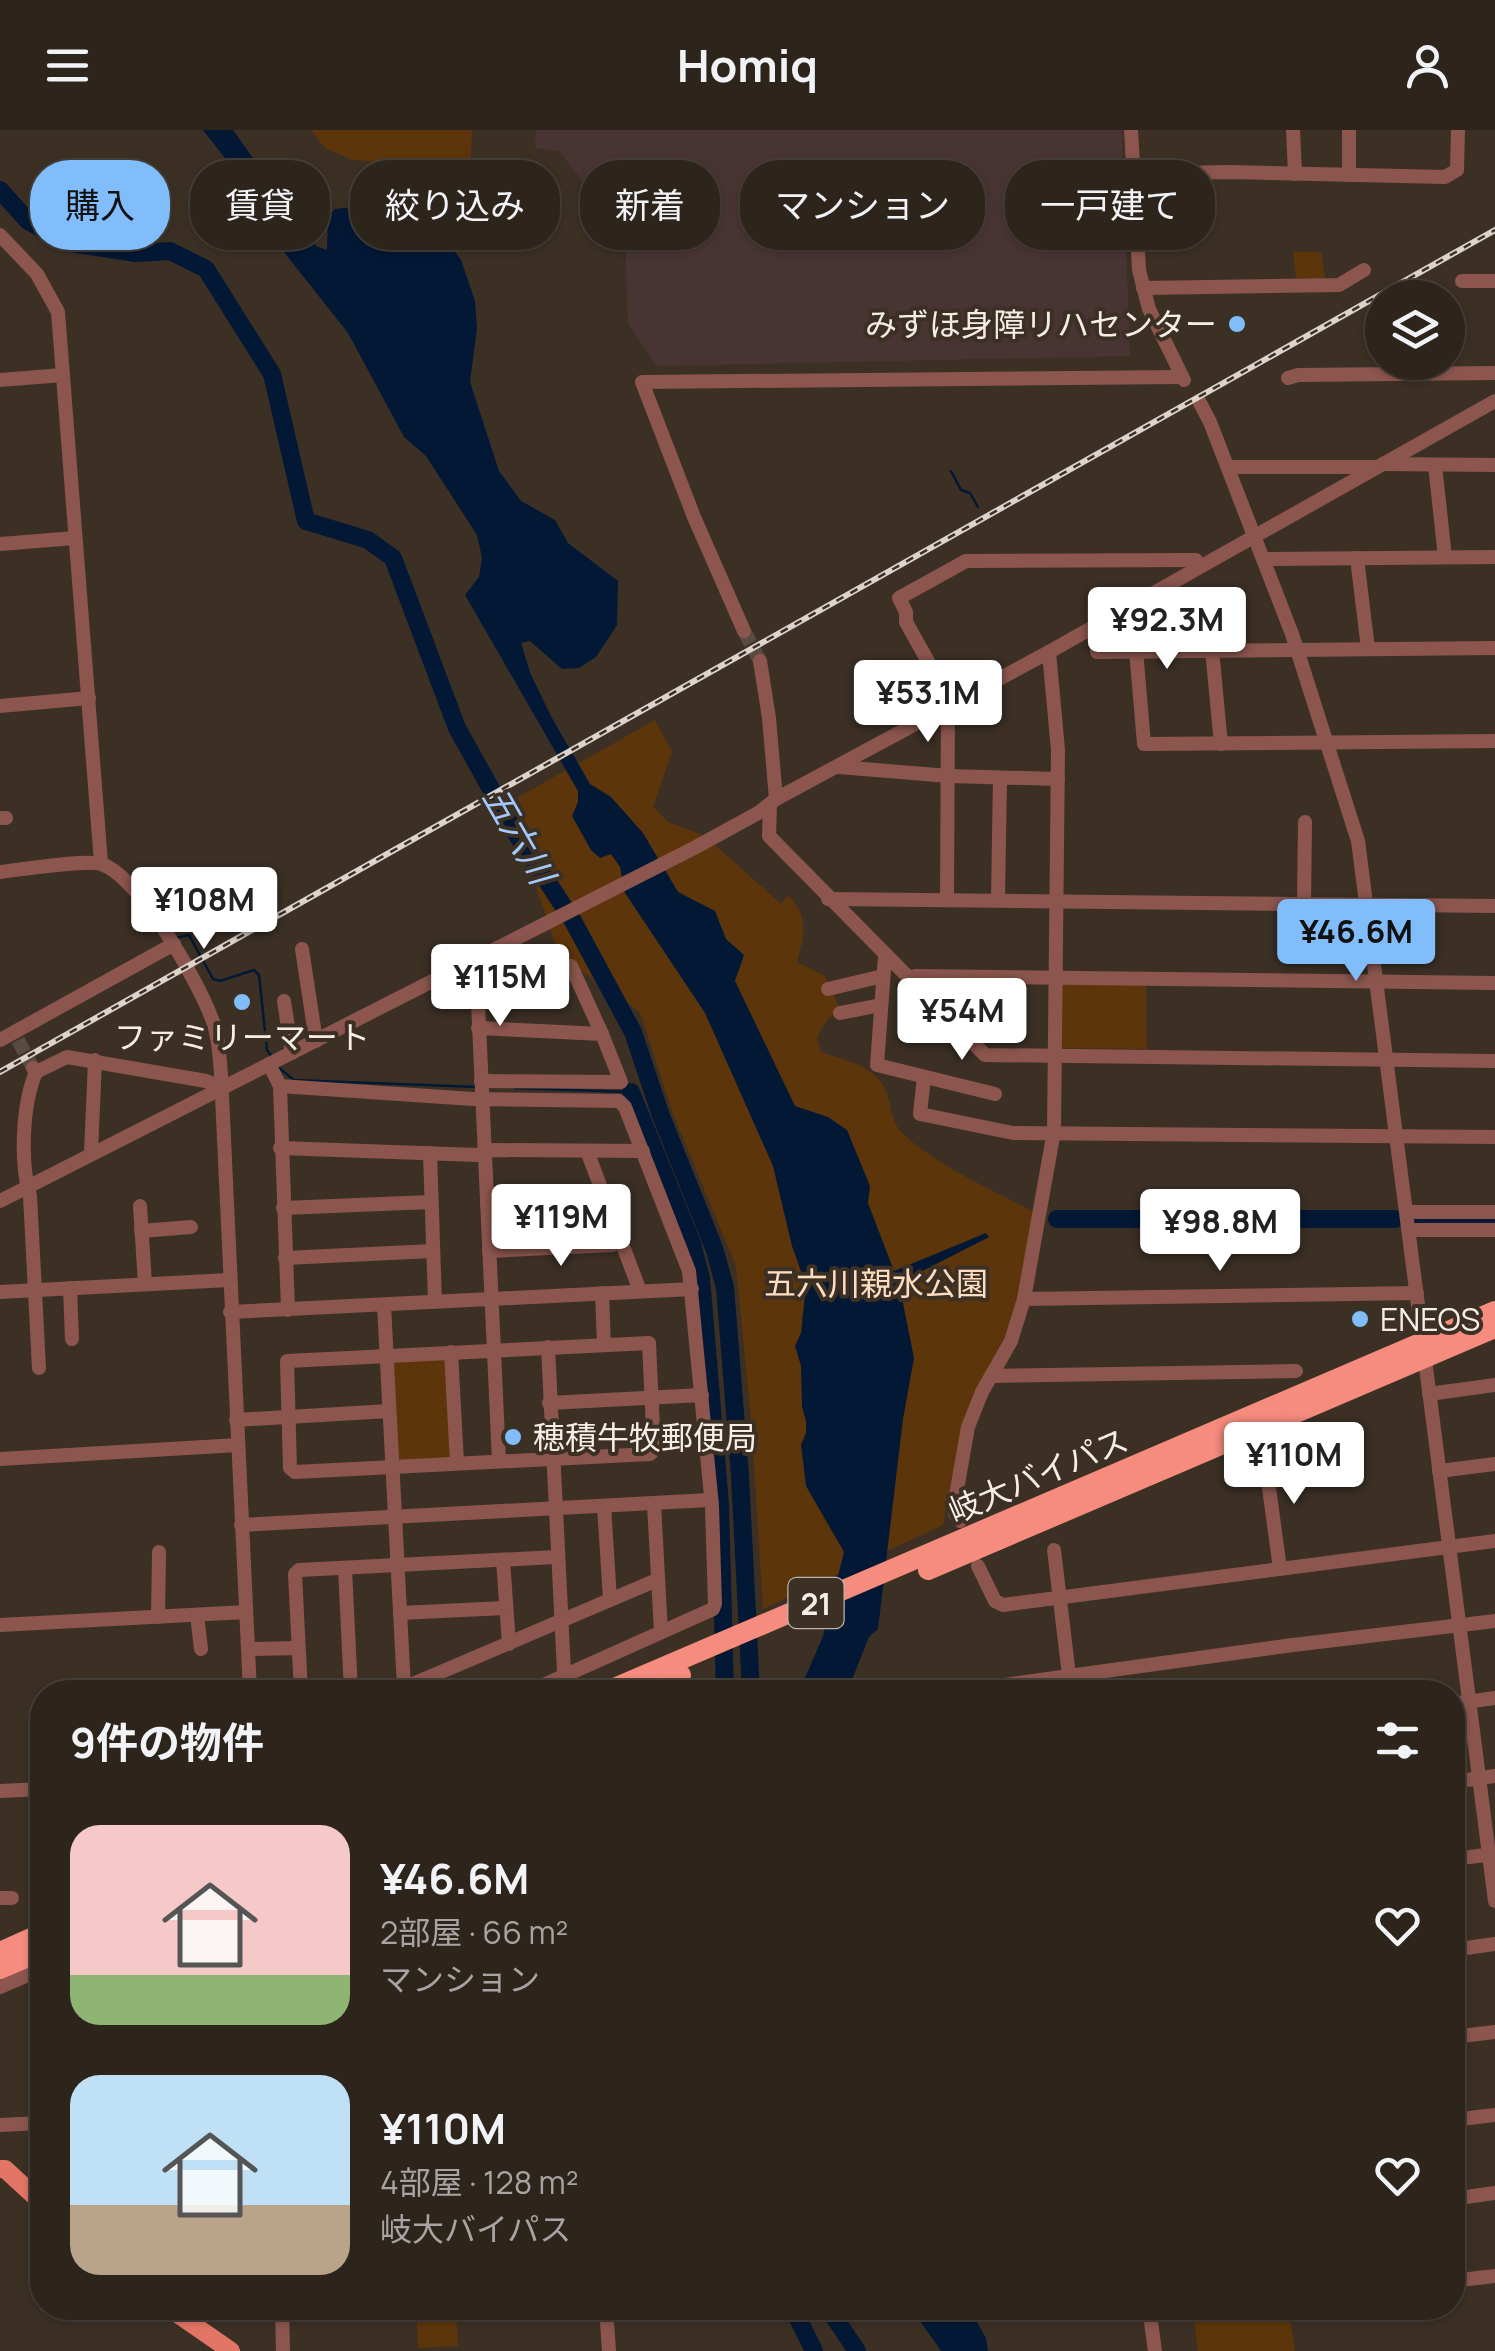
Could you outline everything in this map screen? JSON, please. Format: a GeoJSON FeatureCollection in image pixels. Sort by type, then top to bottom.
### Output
{"type":"FeatureCollection","features":[{"type":"Feature","properties":{"kind":"highway","name":"岐大バイパス"},"geometry":{"type":"LineString","coordinates":[[639,1680],[705,1657],[1425,1349],[1495,1311]]}},
{"type":"Feature","properties":{"kind":"highway","name":"岐大バイパス"},"geometry":{"type":"LineString","coordinates":[[1425,1349],[1495,1328]]}},
{"type":"Feature","properties":{"kind":"highway","name":"岐大バイパス"},"geometry":{"type":"LineString","coordinates":[[664,1680],[705,1657]]}},
{"type":"Feature","properties":{"kind":"highway"},"geometry":{"type":"LineString","coordinates":[[0,1952],[30,1939]]}},
{"type":"Feature","properties":{"kind":"highway"},"geometry":{"type":"LineString","coordinates":[[0,1969],[30,1956]]}},
{"type":"Feature","properties":{"kind":"main road"},"geometry":{"type":"LineString","coordinates":[[2,2168],[30,2192]]}},
{"type":"Feature","properties":{"kind":"main road"},"geometry":{"type":"LineString","coordinates":[[181,2320],[204,2343],[231,2351]]}},
{"type":"Feature","properties":{"kind":"street"},"geometry":{"type":"LineString","coordinates":[[1131,130],[1132,160]]}},
{"type":"Feature","properties":{"kind":"street"},"geometry":{"type":"LineString","coordinates":[[1293,130],[1295,174]]}},
{"type":"Feature","properties":{"kind":"street"},"geometry":{"type":"LineString","coordinates":[[1349,130],[1349,174]]}},
{"type":"Feature","properties":{"kind":"street"},"geometry":{"type":"LineString","coordinates":[[1215,174],[1445,176],[1457,170],[1458,130]]}},
{"type":"Feature","properties":{"kind":"street"},"geometry":{"type":"LineString","coordinates":[[0,235],[37,274],[58,312],[101,863]]}},
{"type":"Feature","properties":{"kind":"street"},"geometry":{"type":"LineString","coordinates":[[744,631],[694,518],[642,382],[1183,378],[1156,325],[1136,250]]}},
{"type":"Feature","properties":{"kind":"street"},"geometry":{"type":"LineString","coordinates":[[1143,288],[1339,285],[1364,270]]}},
{"type":"Feature","properties":{"kind":"street"},"geometry":{"type":"LineString","coordinates":[[1465,281],[1495,281]]}},
{"type":"Feature","properties":{"kind":"street"},"geometry":{"type":"LineString","coordinates":[[1288,378],[1495,373]]}},
{"type":"Feature","properties":{"kind":"street"},"geometry":{"type":"LineString","coordinates":[[0,380],[63,375]]}},
{"type":"Feature","properties":{"kind":"street"},"geometry":{"type":"LineString","coordinates":[[0,1201],[696,847],[1495,401]]}},
{"type":"Feature","properties":{"kind":"street"},"geometry":{"type":"LineString","coordinates":[[1199,402],[1228,467],[1297,650],[1358,841],[1470,1702],[1487,1777],[1495,1901]]}},
{"type":"Feature","properties":{"kind":"street"},"geometry":{"type":"LineString","coordinates":[[1228,467],[1495,464]]}},
{"type":"Feature","properties":{"kind":"street"},"geometry":{"type":"LineString","coordinates":[[1435,465],[1445,558]]}},
{"type":"Feature","properties":{"kind":"street"},"geometry":{"type":"LineString","coordinates":[[0,544],[76,538]]}},
{"type":"Feature","properties":{"kind":"street"},"geometry":{"type":"LineString","coordinates":[[1262,559],[1495,557]]}},
{"type":"Feature","properties":{"kind":"street"},"geometry":{"type":"LineString","coordinates":[[1357,558],[1368,649]]}},
{"type":"Feature","properties":{"kind":"street"},"geometry":{"type":"LineString","coordinates":[[948,898],[949,705],[906,622],[900,598],[966,561],[1196,560]]}},
{"type":"Feature","properties":{"kind":"street"},"geometry":{"type":"LineString","coordinates":[[1096,625],[1098,652],[1495,648]]}},
{"type":"Feature","properties":{"kind":"street"},"geometry":{"type":"LineString","coordinates":[[1136,650],[1144,744],[1495,740]]}},
{"type":"Feature","properties":{"kind":"street"},"geometry":{"type":"LineString","coordinates":[[1212,650],[1221,744]]}},
{"type":"Feature","properties":{"kind":"street"},"geometry":{"type":"LineString","coordinates":[[960,1521],[954,1501],[968,1428],[1011,1340],[1024,1300],[1054,1132],[1058,779],[1049,652]]}},
{"type":"Feature","properties":{"kind":"street"},"geometry":{"type":"LineString","coordinates":[[760,661],[770,718],[773,802],[769,836],[985,1055],[1495,1061]]}},
{"type":"Feature","properties":{"kind":"street"},"geometry":{"type":"LineString","coordinates":[[0,706],[89,698]]}},
{"type":"Feature","properties":{"kind":"street"},"geometry":{"type":"LineString","coordinates":[[836,766],[949,776],[1058,779]]}},
{"type":"Feature","properties":{"kind":"street"},"geometry":{"type":"LineString","coordinates":[[998,900],[1000,778]]}},
{"type":"Feature","properties":{"kind":"street"},"geometry":{"type":"LineString","coordinates":[[1304,904],[1305,822]]}},
{"type":"Feature","properties":{"kind":"street"},"geometry":{"type":"LineString","coordinates":[[0,872],[101,863],[127,882],[174,944],[216,1030],[249,1680]]}},
{"type":"Feature","properties":{"kind":"street"},"geometry":{"type":"LineString","coordinates":[[828,899],[1495,906]]}},
{"type":"Feature","properties":{"kind":"street"},"geometry":{"type":"LineString","coordinates":[[11,1038],[174,944]]}},
{"type":"Feature","properties":{"kind":"street"},"geometry":{"type":"LineString","coordinates":[[302,949],[316,1041]]}},
{"type":"Feature","properties":{"kind":"street"},"geometry":{"type":"LineString","coordinates":[[885,956],[876,1065],[994,1094]]}},
{"type":"Feature","properties":{"kind":"street"},"geometry":{"type":"LineString","coordinates":[[476,960],[498,1461]]}},
{"type":"Feature","properties":{"kind":"street"},"geometry":{"type":"LineString","coordinates":[[481,1081],[621,1082],[571,966]]}},
{"type":"Feature","properties":{"kind":"street"},"geometry":{"type":"LineString","coordinates":[[828,990],[883,976]]}},
{"type":"Feature","properties":{"kind":"street"},"geometry":{"type":"LineString","coordinates":[[908,979],[1495,983]]}},
{"type":"Feature","properties":{"kind":"street"},"geometry":{"type":"LineString","coordinates":[[284,1001],[292,1053]]}},
{"type":"Feature","properties":{"kind":"street"},"geometry":{"type":"LineString","coordinates":[[840,1013],[881,1005]]}},
{"type":"Feature","properties":{"kind":"street"},"geometry":{"type":"LineString","coordinates":[[478,1028],[602,1034]]}},
{"type":"Feature","properties":{"kind":"street"},"geometry":{"type":"LineString","coordinates":[[39,1368],[24,1175],[24,1137],[34,1070],[67,1057],[206,1081],[221,1088]]}},
{"type":"Feature","properties":{"kind":"street"},"geometry":{"type":"LineString","coordinates":[[91,1153],[96,1060]]}},
{"type":"Feature","properties":{"kind":"street"},"geometry":{"type":"LineString","coordinates":[[269,1064],[280,1086],[288,1310]]}},
{"type":"Feature","properties":{"kind":"street"},"geometry":{"type":"LineString","coordinates":[[924,1077],[920,1114],[1013,1132],[1495,1137]]}},
{"type":"Feature","properties":{"kind":"street"},"geometry":{"type":"LineString","coordinates":[[280,1086],[481,1099],[619,1101],[625,1107],[677,1232],[692,1289],[712,1506],[716,1604],[571,1680]]}},
{"type":"Feature","properties":{"kind":"street"},"geometry":{"type":"LineString","coordinates":[[280,1148],[478,1155],[643,1151]]}},
{"type":"Feature","properties":{"kind":"street"},"geometry":{"type":"LineString","coordinates":[[587,1151],[640,1291]]}},
{"type":"Feature","properties":{"kind":"street"},"geometry":{"type":"LineString","coordinates":[[430,1153],[435,1302]]}},
{"type":"Feature","properties":{"kind":"street"},"geometry":{"type":"LineString","coordinates":[[486,1204],[603,1195]]}},
{"type":"Feature","properties":{"kind":"street"},"geometry":{"type":"LineString","coordinates":[[283,1208],[432,1202]]}},
{"type":"Feature","properties":{"kind":"street"},"geometry":{"type":"LineString","coordinates":[[140,1206],[145,1284]]}},
{"type":"Feature","properties":{"kind":"street"},"geometry":{"type":"LineString","coordinates":[[1407,1212],[1495,1212]]}},
{"type":"Feature","properties":{"kind":"street"},"geometry":{"type":"LineString","coordinates":[[141,1231],[191,1227]]}},
{"type":"Feature","properties":{"kind":"street"},"geometry":{"type":"LineString","coordinates":[[1409,1230],[1495,1230]]}},
{"type":"Feature","properties":{"kind":"street"},"geometry":{"type":"LineString","coordinates":[[489,1251],[612,1245],[622,1241]]}},
{"type":"Feature","properties":{"kind":"street"},"geometry":{"type":"LineString","coordinates":[[285,1258],[433,1251]]}},
{"type":"Feature","properties":{"kind":"street"},"geometry":{"type":"LineString","coordinates":[[0,1292],[229,1280]]}},
{"type":"Feature","properties":{"kind":"street"},"geometry":{"type":"LineString","coordinates":[[70,1288],[72,1340]]}},
{"type":"Feature","properties":{"kind":"street"},"geometry":{"type":"LineString","coordinates":[[230,1312],[692,1289]]}},
{"type":"Feature","properties":{"kind":"street"},"geometry":{"type":"LineString","coordinates":[[1024,1300],[1416,1292]]}},
{"type":"Feature","properties":{"kind":"street"},"geometry":{"type":"LineString","coordinates":[[602,1293],[604,1344]]}},
{"type":"Feature","properties":{"kind":"street"},"geometry":{"type":"LineString","coordinates":[[384,1305],[400,1612],[399,1680]]}},
{"type":"Feature","properties":{"kind":"street"},"geometry":{"type":"LineString","coordinates":[[649,1343],[654,1450],[650,1454],[295,1472],[290,1468],[287,1361],[604,1344],[649,1343]]}},
{"type":"Feature","properties":{"kind":"street"},"geometry":{"type":"LineString","coordinates":[[548,1348],[564,1680]]}},
{"type":"Feature","properties":{"kind":"street"},"geometry":{"type":"LineString","coordinates":[[450,1352],[458,1463]]}},
{"type":"Feature","properties":{"kind":"street"},"geometry":{"type":"LineString","coordinates":[[991,1376],[1296,1372]]}},
{"type":"Feature","properties":{"kind":"street"},"geometry":{"type":"LineString","coordinates":[[1429,1394],[1495,1385]]}},
{"type":"Feature","properties":{"kind":"street"},"geometry":{"type":"LineString","coordinates":[[549,1403],[702,1395]]}},
{"type":"Feature","properties":{"kind":"street"},"geometry":{"type":"LineString","coordinates":[[236,1420],[389,1411]]}},
{"type":"Feature","properties":{"kind":"street"},"geometry":{"type":"LineString","coordinates":[[0,1459],[238,1446]]}},
{"type":"Feature","properties":{"kind":"street"},"geometry":{"type":"LineString","coordinates":[[1264,1450],[1280,1569]]}},
{"type":"Feature","properties":{"kind":"street"},"geometry":{"type":"LineString","coordinates":[[1440,1472],[1495,1464]]}},
{"type":"Feature","properties":{"kind":"street"},"geometry":{"type":"LineString","coordinates":[[241,1525],[709,1500]]}},
{"type":"Feature","properties":{"kind":"street"},"geometry":{"type":"LineString","coordinates":[[654,1504],[661,1632]]}},
{"type":"Feature","properties":{"kind":"street"},"geometry":{"type":"LineString","coordinates":[[604,1506],[610,1599]]}},
{"type":"Feature","properties":{"kind":"street"},"geometry":{"type":"LineString","coordinates":[[978,1566],[995,1602],[1002,1605],[1495,1541]]}},
{"type":"Feature","properties":{"kind":"street"},"geometry":{"type":"LineString","coordinates":[[1054,1550],[1069,1680]]}},
{"type":"Feature","properties":{"kind":"street"},"geometry":{"type":"LineString","coordinates":[[158,1617],[159,1552]]}},
{"type":"Feature","properties":{"kind":"street"},"geometry":{"type":"LineString","coordinates":[[300,1680],[295,1574],[299,1570],[556,1557]]}},
{"type":"Feature","properties":{"kind":"street"},"geometry":{"type":"LineString","coordinates":[[503,1560],[508,1644]]}},
{"type":"Feature","properties":{"kind":"street"},"geometry":{"type":"LineString","coordinates":[[345,1568],[351,1680]]}},
{"type":"Feature","properties":{"kind":"street"},"geometry":{"type":"LineString","coordinates":[[423,1680],[657,1580]]}},
{"type":"Feature","properties":{"kind":"street"},"geometry":{"type":"LineString","coordinates":[[400,1612],[504,1608]]}},
{"type":"Feature","properties":{"kind":"street"},"geometry":{"type":"LineString","coordinates":[[0,1625],[246,1612]]}},
{"type":"Feature","properties":{"kind":"street"},"geometry":{"type":"LineString","coordinates":[[197,1615],[201,1649]]}},
{"type":"Feature","properties":{"kind":"street"},"geometry":{"type":"LineString","coordinates":[[1030,1680],[1495,1621]]}},
{"type":"Feature","properties":{"kind":"street"},"geometry":{"type":"LineString","coordinates":[[248,1649],[298,1648]]}},
{"type":"Feature","properties":{"kind":"street"},"geometry":{"type":"LineString","coordinates":[[1465,1703],[1495,1698]]}},
{"type":"Feature","properties":{"kind":"street"},"geometry":{"type":"LineString","coordinates":[[0,1791],[30,1790]]}},
{"type":"Feature","properties":{"kind":"street"},"geometry":{"type":"LineString","coordinates":[[1465,1857],[1492,1854]]}},
{"type":"Feature","properties":{"kind":"street"},"geometry":{"type":"LineString","coordinates":[[1465,1948],[1495,1944]]}},
{"type":"Feature","properties":{"kind":"street"},"geometry":{"type":"LineString","coordinates":[[0,1987],[30,1974]]}},
{"type":"Feature","properties":{"kind":"street"},"geometry":{"type":"LineString","coordinates":[[1465,2035],[1495,2032]]}},
{"type":"Feature","properties":{"kind":"street"},"geometry":{"type":"LineString","coordinates":[[1465,2118],[1495,2115]]}},
{"type":"Feature","properties":{"kind":"street"},"geometry":{"type":"LineString","coordinates":[[0,2125],[30,2124]]}},
{"type":"Feature","properties":{"kind":"street"},"geometry":{"type":"LineString","coordinates":[[1465,2197],[1495,2194]]}},
{"type":"Feature","properties":{"kind":"street"},"geometry":{"type":"LineString","coordinates":[[1465,2279],[1495,2276]]}},
{"type":"Feature","properties":{"kind":"street"},"geometry":{"type":"LineString","coordinates":[[282,2320],[283,2351]]}},
{"type":"Feature","properties":{"kind":"street"},"geometry":{"type":"LineString","coordinates":[[607,2320],[608,2351]]}},
{"type":"Feature","properties":{"kind":"street"},"geometry":{"type":"LineString","coordinates":[[1151,2320],[1155,2351]]}},
{"type":"Feature","properties":{"kind":"shaded area"},"geometry":{"type":"Polygon","coordinates":[[[536,130],[1122,130],[1123,160],[1005,160],[1005,250],[1126,250],[1130,356],[657,366],[628,324],[625,250],[720,250],[720,160],[580,160],[580,177],[559,151],[535,148],[536,130]]]}},
{"type":"Feature","properties":{"kind":"green space"},"geometry":{"type":"Polygon","coordinates":[[[311,130],[472,130],[471,160],[358,160],[325,148],[311,130]]]}},
{"type":"Feature","properties":{"kind":"green space"},"geometry":{"type":"Polygon","coordinates":[[[1293,252],[1321,252],[1325,278],[1296,278],[1293,252]]]}},
{"type":"Feature","properties":{"kind":"green space","name":"五六川親水公園"},"geometry":{"type":"Polygon","coordinates":[[[655,720],[672,752],[653,807],[668,822],[705,836],[781,904],[788,895],[800,911],[803,935],[797,962],[825,976],[841,1011],[828,1018],[817,1037],[821,1052],[852,1062],[878,1079],[896,1125],[917,1146],[1036,1213],[1017,1314],[978,1387],[962,1428],[943,1525],[763,1609],[751,1418],[736,1266],[673,1114],[640,1012],[559,955],[508,803],[655,720]]]}},
{"type":"Feature","properties":{"kind":"green space"},"geometry":{"type":"Polygon","coordinates":[[[1061,982],[1146,983],[1147,1049],[1062,1048],[1061,982]]]}},
{"type":"Feature","properties":{"kind":"green space"},"geometry":{"type":"Polygon","coordinates":[[[445,1357],[450,1460],[399,1461],[394,1360],[445,1357]]]}},
{"type":"Feature","properties":{"kind":"green space"},"geometry":{"type":"Polygon","coordinates":[[[417,2320],[457,2320],[458,2346],[418,2348],[417,2320]]]}},
{"type":"Feature","properties":{"kind":"green space"},"geometry":{"type":"Polygon","coordinates":[[[1194,2320],[1291,2320],[1295,2351],[1198,2351],[1194,2320]]]}},
{"type":"Feature","properties":{"kind":"water"},"geometry":{"type":"Polygon","coordinates":[[[203,130],[233,130],[254,160],[226,160],[203,130]]]}},
{"type":"Feature","properties":{"kind":"water"},"geometry":{"type":"Polygon","coordinates":[[[335,209],[350,209],[350,250],[454,250],[461,260],[475,301],[477,328],[470,382],[499,471],[521,501],[555,520],[568,543],[618,581],[617,625],[596,657],[579,668],[562,669],[530,641],[521,643],[552,718],[590,784],[611,797],[643,833],[678,892],[715,911],[726,939],[744,955],[735,981],[795,1106],[828,1117],[847,1130],[870,1186],[868,1203],[894,1271],[986,1233],[989,1237],[899,1283],[914,1358],[878,1629],[869,1637],[852,1680],[804,1680],[823,1636],[844,1552],[806,1486],[801,1445],[806,1421],[801,1366],[795,1346],[801,1333],[806,1285],[792,1246],[773,1166],[705,1013],[625,893],[620,867],[611,854],[600,858],[591,850],[572,816],[578,791],[465,595],[479,577],[482,558],[477,535],[426,456],[404,437],[348,333],[282,250],[330,250],[330,214],[335,209]]]}},
{"type":"Feature","properties":{"kind":"water"},"geometry":{"type":"Polygon","coordinates":[[[919,2320],[976,2320],[988,2351],[941,2351],[919,2320]]]}},
{"type":"Feature","properties":{"kind":"waterway","name":"五六川"},"geometry":{"type":"LineString","coordinates":[[0,190],[28,221],[70,243],[136,253],[170,251],[206,269],[272,374],[306,521],[368,540],[393,558],[457,728],[515,832],[573,921],[633,1032],[725,1287],[750,1680]]}},
{"type":"Feature","properties":{"kind":"waterway"},"geometry":{"type":"LineString","coordinates":[[951,471],[961,490],[970,493],[978,507]]}},
{"type":"Feature","properties":{"kind":"waterway"},"geometry":{"type":"LineString","coordinates":[[176,938],[189,935],[213,979],[220,981],[254,970],[259,975],[267,1050],[272,1057]]}},
{"type":"Feature","properties":{"kind":"waterway"},"geometry":{"type":"LineString","coordinates":[[279,1068],[294,1080],[477,1087]]}},
{"type":"Feature","properties":{"kind":"waterway"},"geometry":{"type":"LineString","coordinates":[[515,1088],[631,1092]]}},
{"type":"Feature","properties":{"kind":"waterway"},"geometry":{"type":"LineString","coordinates":[[631,1092],[692,1243],[701,1278],[720,1505],[725,1680]]}},
{"type":"Feature","properties":{"kind":"waterway"},"geometry":{"type":"LineString","coordinates":[[1057,1219],[1395,1219]]}},
{"type":"Feature","properties":{"kind":"waterway"},"geometry":{"type":"LineString","coordinates":[[1420,1221],[1495,1222]]}},
{"type":"Feature","properties":{"kind":"waterway"},"geometry":{"type":"LineString","coordinates":[[799,2320],[814,2351]]}},
{"type":"Feature","properties":{"kind":"waterway","name":"五六川"},"geometry":{"type":"LineString","coordinates":[[836,2320],[857,2351]]}},
{"type":"Feature","properties":{"kind":"tunnel"},"geometry":{"type":"LineString","coordinates":[[744,631],[760,661]]}},
{"type":"Feature","properties":{"kind":"tunnel"},"geometry":{"type":"LineString","coordinates":[[18,1040],[33,1068]]}},
{"type":"Feature","properties":{"kind":"railway"},"geometry":{"type":"LineString","coordinates":[[0,1072],[1495,230]]}},
{"type":"Feature","properties":{"kind":"place","name":"みずほ身障リハセンター"},"geometry":{"type":"Point","coordinates":[1237,324]}},
{"type":"Feature","properties":{"kind":"place","name":"ファミリーマート"},"geometry":{"type":"Point","coordinates":[242,1002]}},
{"type":"Feature","properties":{"kind":"place","name":"ENEOS"},"geometry":{"type":"Point","coordinates":[1360,1319]}},
{"type":"Feature","properties":{"kind":"place","name":"穂積牛牧郵便局"},"geometry":{"type":"Point","coordinates":[513,1437]}}]}
